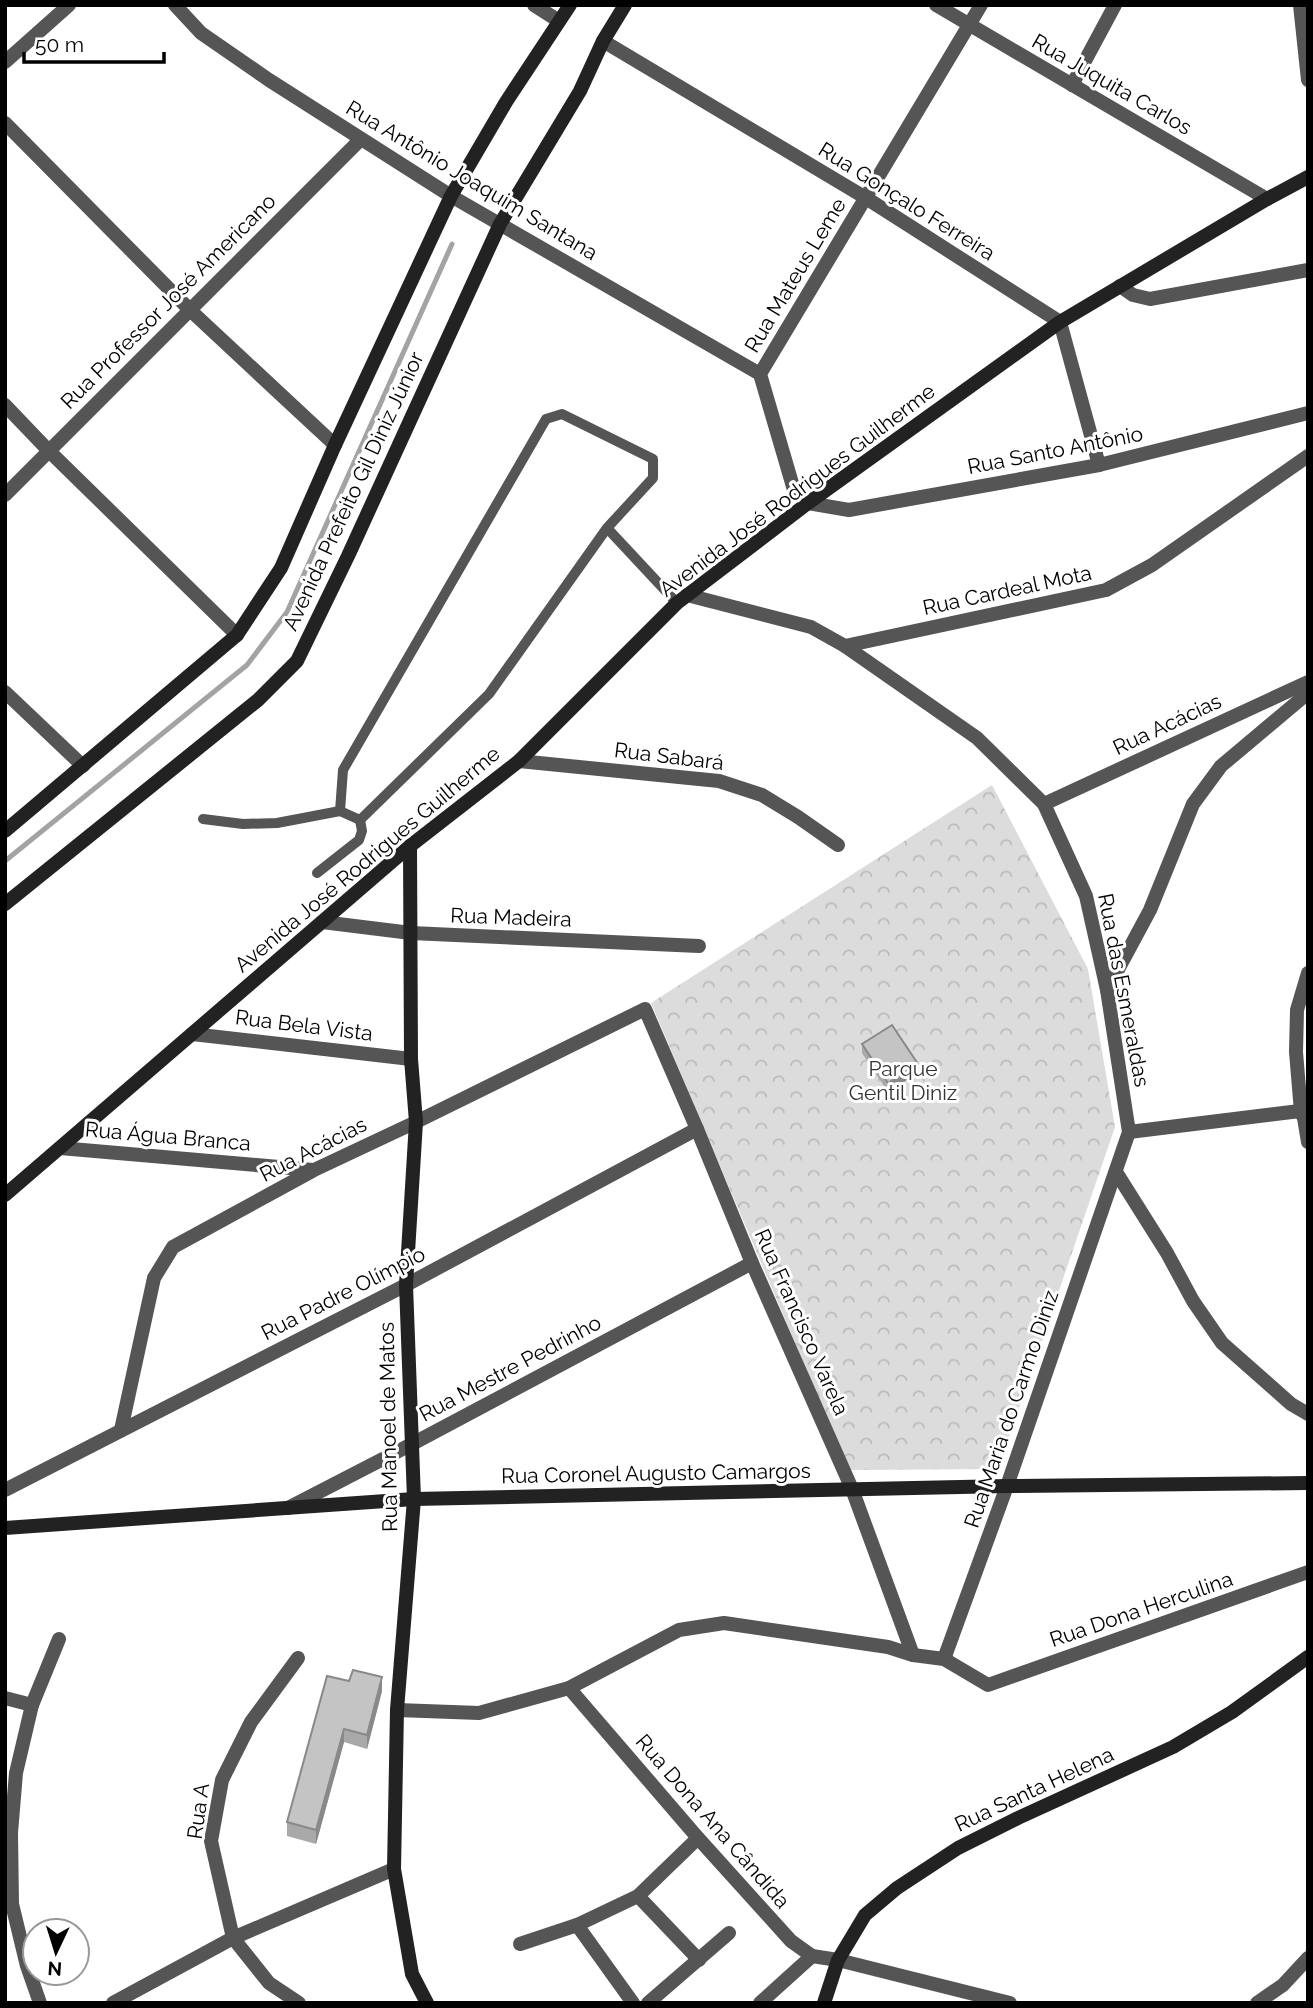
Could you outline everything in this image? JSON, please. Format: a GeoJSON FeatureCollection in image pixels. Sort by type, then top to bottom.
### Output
{"type":"FeatureCollection","features":[{"type":"Feature","properties":{"kind":"street"},"geometry":{"type":"LineString","coordinates":[[5,62],[69,5]]}},
{"type":"Feature","properties":{"kind":"street","name":"Rua Antônio Joaquim Santana"},"geometry":{"type":"LineString","coordinates":[[175,5],[201,33],[451,196],[760,374]]}},
{"type":"Feature","properties":{"kind":"street"},"geometry":{"type":"LineString","coordinates":[[534,5],[559,21]]}},
{"type":"Feature","properties":{"kind":"street","name":"Avenida Prefeito Gil Diniz Júnior"},"geometry":{"type":"LineString","coordinates":[[5,831],[237,635],[281,568],[451,196],[506,102],[570,5]]}},
{"type":"Feature","properties":{"kind":"street","name":"Avenida Prefeito Gil Diniz Júnior"},"geometry":{"type":"LineString","coordinates":[[5,904],[258,700],[297,660],[348,556],[500,224],[580,90],[603,41],[625,5]]}},
{"type":"Feature","properties":{"kind":"street","name":"Rua Juquita Carlos"},"geometry":{"type":"LineString","coordinates":[[936,5],[1267,199]]}},
{"type":"Feature","properties":{"kind":"street","name":"Rua Mateus Leme"},"geometry":{"type":"LineString","coordinates":[[808,503],[794,490],[760,374],[981,5]]}},
{"type":"Feature","properties":{"kind":"street"},"geometry":{"type":"LineString","coordinates":[[1072,85],[1115,5]]}},
{"type":"Feature","properties":{"kind":"street"},"geometry":{"type":"LineString","coordinates":[[1300,5],[1308,80]]}},
{"type":"Feature","properties":{"kind":"street","name":"Rua Gonçalo Ferreira"},"geometry":{"type":"LineString","coordinates":[[603,41],[866,198],[1060,322]]}},
{"type":"Feature","properties":{"kind":"street"},"geometry":{"type":"LineString","coordinates":[[5,123],[190,310],[335,445]]}},
{"type":"Feature","properties":{"kind":"street","name":"Rua Professor José Americano"},"geometry":{"type":"LineString","coordinates":[[5,495],[361,139]]}},
{"type":"Feature","properties":{"kind":"street","name":"Avenida José Rodrigues Guilherme"},"geometry":{"type":"LineString","coordinates":[[5,1195],[410,846],[519,761],[682,599],[808,503],[1060,322],[1308,177]]}},
{"type":"Feature","properties":{"kind":"street"},"geometry":{"type":"LineString","coordinates":[[1120,286],[1133,295],[1150,299],[1308,270]]}},
{"type":"Feature","properties":{"kind":"street"},"geometry":{"type":"LineString","coordinates":[[1060,322],[1099,465]]}},
{"type":"Feature","properties":{"kind":"street"},"geometry":{"type":"LineString","coordinates":[[5,405],[237,635]]}},
{"type":"Feature","properties":{"kind":"street","name":"Rua Santo Antônio"},"geometry":{"type":"LineString","coordinates":[[808,503],[849,510],[1099,465],[1308,413]]}},
{"type":"Feature","properties":{"kind":"street","name":"Rua Cardeal Mota"},"geometry":{"type":"LineString","coordinates":[[845,646],[1106,590],[1152,565],[1308,456]]}},
{"type":"Feature","properties":{"kind":"street","name":"Rua das Esmeraldas"},"geometry":{"type":"LineString","coordinates":[[682,599],[811,626],[845,646],[977,738],[1044,804],[1086,896],[1107,990],[1129,1132],[1116,1172]]}},
{"type":"Feature","properties":{"kind":"street","name":"Rua Acácias"},"geometry":{"type":"LineString","coordinates":[[1044,804],[1308,682]]}},
{"type":"Feature","properties":{"kind":"street"},"geometry":{"type":"LineString","coordinates":[[5,692],[83,766]]}},
{"type":"Feature","properties":{"kind":"street"},"geometry":{"type":"LineString","coordinates":[[1107,990],[1150,909],[1194,804],[1221,766],[1308,693]]}},
{"type":"Feature","properties":{"kind":"street","name":"Rua Sabará"},"geometry":{"type":"LineString","coordinates":[[519,761],[719,781],[762,795],[838,845]]}},
{"type":"Feature","properties":{"kind":"street","name":"Rua Manoel de Matos"},"geometry":{"type":"LineString","coordinates":[[410,846],[411,1059],[416,1122],[406,1285],[414,1499],[397,1710],[394,1869],[412,1974],[427,2003]]}},
{"type":"Feature","properties":{"kind":"street","name":"Rua Madeira"},"geometry":{"type":"LineString","coordinates":[[322,922],[411,933],[699,946]]}},
{"type":"Feature","properties":{"kind":"street"},"geometry":{"type":"LineString","coordinates":[[1308,973],[1297,1010],[1296,1052],[1308,1142]]}},
{"type":"Feature","properties":{"kind":"street","name":"Rua Acácias"},"geometry":{"type":"LineString","coordinates":[[121,1430],[154,1278],[173,1247],[314,1170],[645,1009]]}},
{"type":"Feature","properties":{"kind":"street","name":"Rua Francisco Varela"},"geometry":{"type":"LineString","coordinates":[[645,1009],[752,1263],[852,1489],[913,1655]]}},
{"type":"Feature","properties":{"kind":"street","name":"Rua Bela Vista"},"geometry":{"type":"LineString","coordinates":[[192,1034],[411,1059]]}},
{"type":"Feature","properties":{"kind":"street"},"geometry":{"type":"LineString","coordinates":[[1129,1132],[1304,1111]]}},
{"type":"Feature","properties":{"kind":"street","name":"Rua Padre Olímpio"},"geometry":{"type":"LineString","coordinates":[[5,1490],[406,1285],[697,1129]]}},
{"type":"Feature","properties":{"kind":"street","name":"Rua Água Branca"},"geometry":{"type":"LineString","coordinates":[[60,1148],[314,1170]]}},
{"type":"Feature","properties":{"kind":"street"},"geometry":{"type":"LineString","coordinates":[[1116,1172],[1167,1253],[1193,1301],[1222,1343],[1291,1404],[1308,1414]]}},
{"type":"Feature","properties":{"kind":"street","name":"Rua Maria do Carmo Diniz"},"geometry":{"type":"LineString","coordinates":[[944,1659],[1116,1172]]}},
{"type":"Feature","properties":{"kind":"street","name":"Rua Mestre Pedrinho"},"geometry":{"type":"LineString","coordinates":[[286,1508],[752,1263]]}},
{"type":"Feature","properties":{"kind":"street","name":"Rua Coronel Augusto Camargos"},"geometry":{"type":"LineString","coordinates":[[5,1528],[414,1499],[1007,1486],[1308,1483]]}},
{"type":"Feature","properties":{"kind":"street","name":"Rua Dona Herculina"},"geometry":{"type":"LineString","coordinates":[[944,1659],[988,1685],[1308,1572]]}},
{"type":"Feature","properties":{"kind":"street"},"geometry":{"type":"LineString","coordinates":[[397,1710],[480,1713],[569,1688],[679,1629],[724,1623],[888,1647],[913,1655],[944,1659]]}},
{"type":"Feature","properties":{"kind":"street"},"geometry":{"type":"LineString","coordinates":[[40,2003],[27,1966],[12,1904],[11,1833],[16,1773],[32,1705],[59,1639]]}},
{"type":"Feature","properties":{"kind":"street","name":"Rua Santa Helena"},"geometry":{"type":"LineString","coordinates":[[824,2003],[838,1960],[865,1915],[897,1888],[958,1848],[1173,1747],[1232,1712],[1308,1657]]}},
{"type":"Feature","properties":{"kind":"street","name":"Rua A"},"geometry":{"type":"LineString","coordinates":[[298,1658],[251,1722],[222,1780],[211,1841],[233,1938],[269,1983],[299,2003]]}},
{"type":"Feature","properties":{"kind":"street","name":"Rua Dona Ana Cândida"},"geometry":{"type":"LineString","coordinates":[[569,1688],[791,1941],[812,1956]]}},
{"type":"Feature","properties":{"kind":"street"},"geometry":{"type":"LineString","coordinates":[[5,1698],[32,1705]]}},
{"type":"Feature","properties":{"kind":"street"},"geometry":{"type":"LineString","coordinates":[[520,1944],[577,1926],[638,1896],[698,1838]]}},
{"type":"Feature","properties":{"kind":"street"},"geometry":{"type":"LineString","coordinates":[[113,2003],[233,1938],[394,1869]]}},
{"type":"Feature","properties":{"kind":"street"},"geometry":{"type":"LineString","coordinates":[[638,1896],[699,1960]]}},
{"type":"Feature","properties":{"kind":"street"},"geometry":{"type":"LineString","coordinates":[[577,1926],[633,2003]]}},
{"type":"Feature","properties":{"kind":"street"},"geometry":{"type":"LineString","coordinates":[[648,2003],[729,1933]]}},
{"type":"Feature","properties":{"kind":"street"},"geometry":{"type":"LineString","coordinates":[[760,2003],[812,1956],[838,1960],[1010,2003]]}},
{"type":"Feature","properties":{"kind":"street"},"geometry":{"type":"LineString","coordinates":[[1257,2003],[1283,1985],[1308,1958]]}},
{"type":"Feature","properties":{"kind":"lane"},"geometry":{"type":"LineString","coordinates":[[340,811],[343,769],[546,419],[562,414],[653,459],[653,478],[607,528],[489,694],[360,820]]}},
{"type":"Feature","properties":{"kind":"lane"},"geometry":{"type":"LineString","coordinates":[[607,528],[682,599]]}},
{"type":"Feature","properties":{"kind":"lane"},"geometry":{"type":"LineString","coordinates":[[203,819],[243,824],[277,824],[340,811],[360,820]]}},
{"type":"Feature","properties":{"kind":"lane"},"geometry":{"type":"LineString","coordinates":[[317,873],[359,840],[362,831],[360,820]]}},
{"type":"Feature","properties":{"kind":"green space","name":"Parque Gentil Diniz"},"geometry":{"type":"Polygon","coordinates":[[[992,785],[1088,969],[1115,1127],[998,1469],[849,1470],[651,1003],[992,785]]]}},
{"type":"Feature","properties":{"kind":"building"},"geometry":{"type":"Polygon","coordinates":[[[892,1025],[918,1064],[888,1083],[862,1044],[892,1025]]]}},
{"type":"Feature","properties":{"kind":"building"},"geometry":{"type":"Polygon","coordinates":[[[353,1670],[382,1677],[367,1735],[344,1729],[316,1830],[287,1822],[327,1676],[349,1681],[353,1670]]]}},
{"type":"Feature","properties":{"kind":"waterway"},"geometry":{"type":"LineString","coordinates":[[5,861],[247,665],[287,612],[452,244]]}}]}
